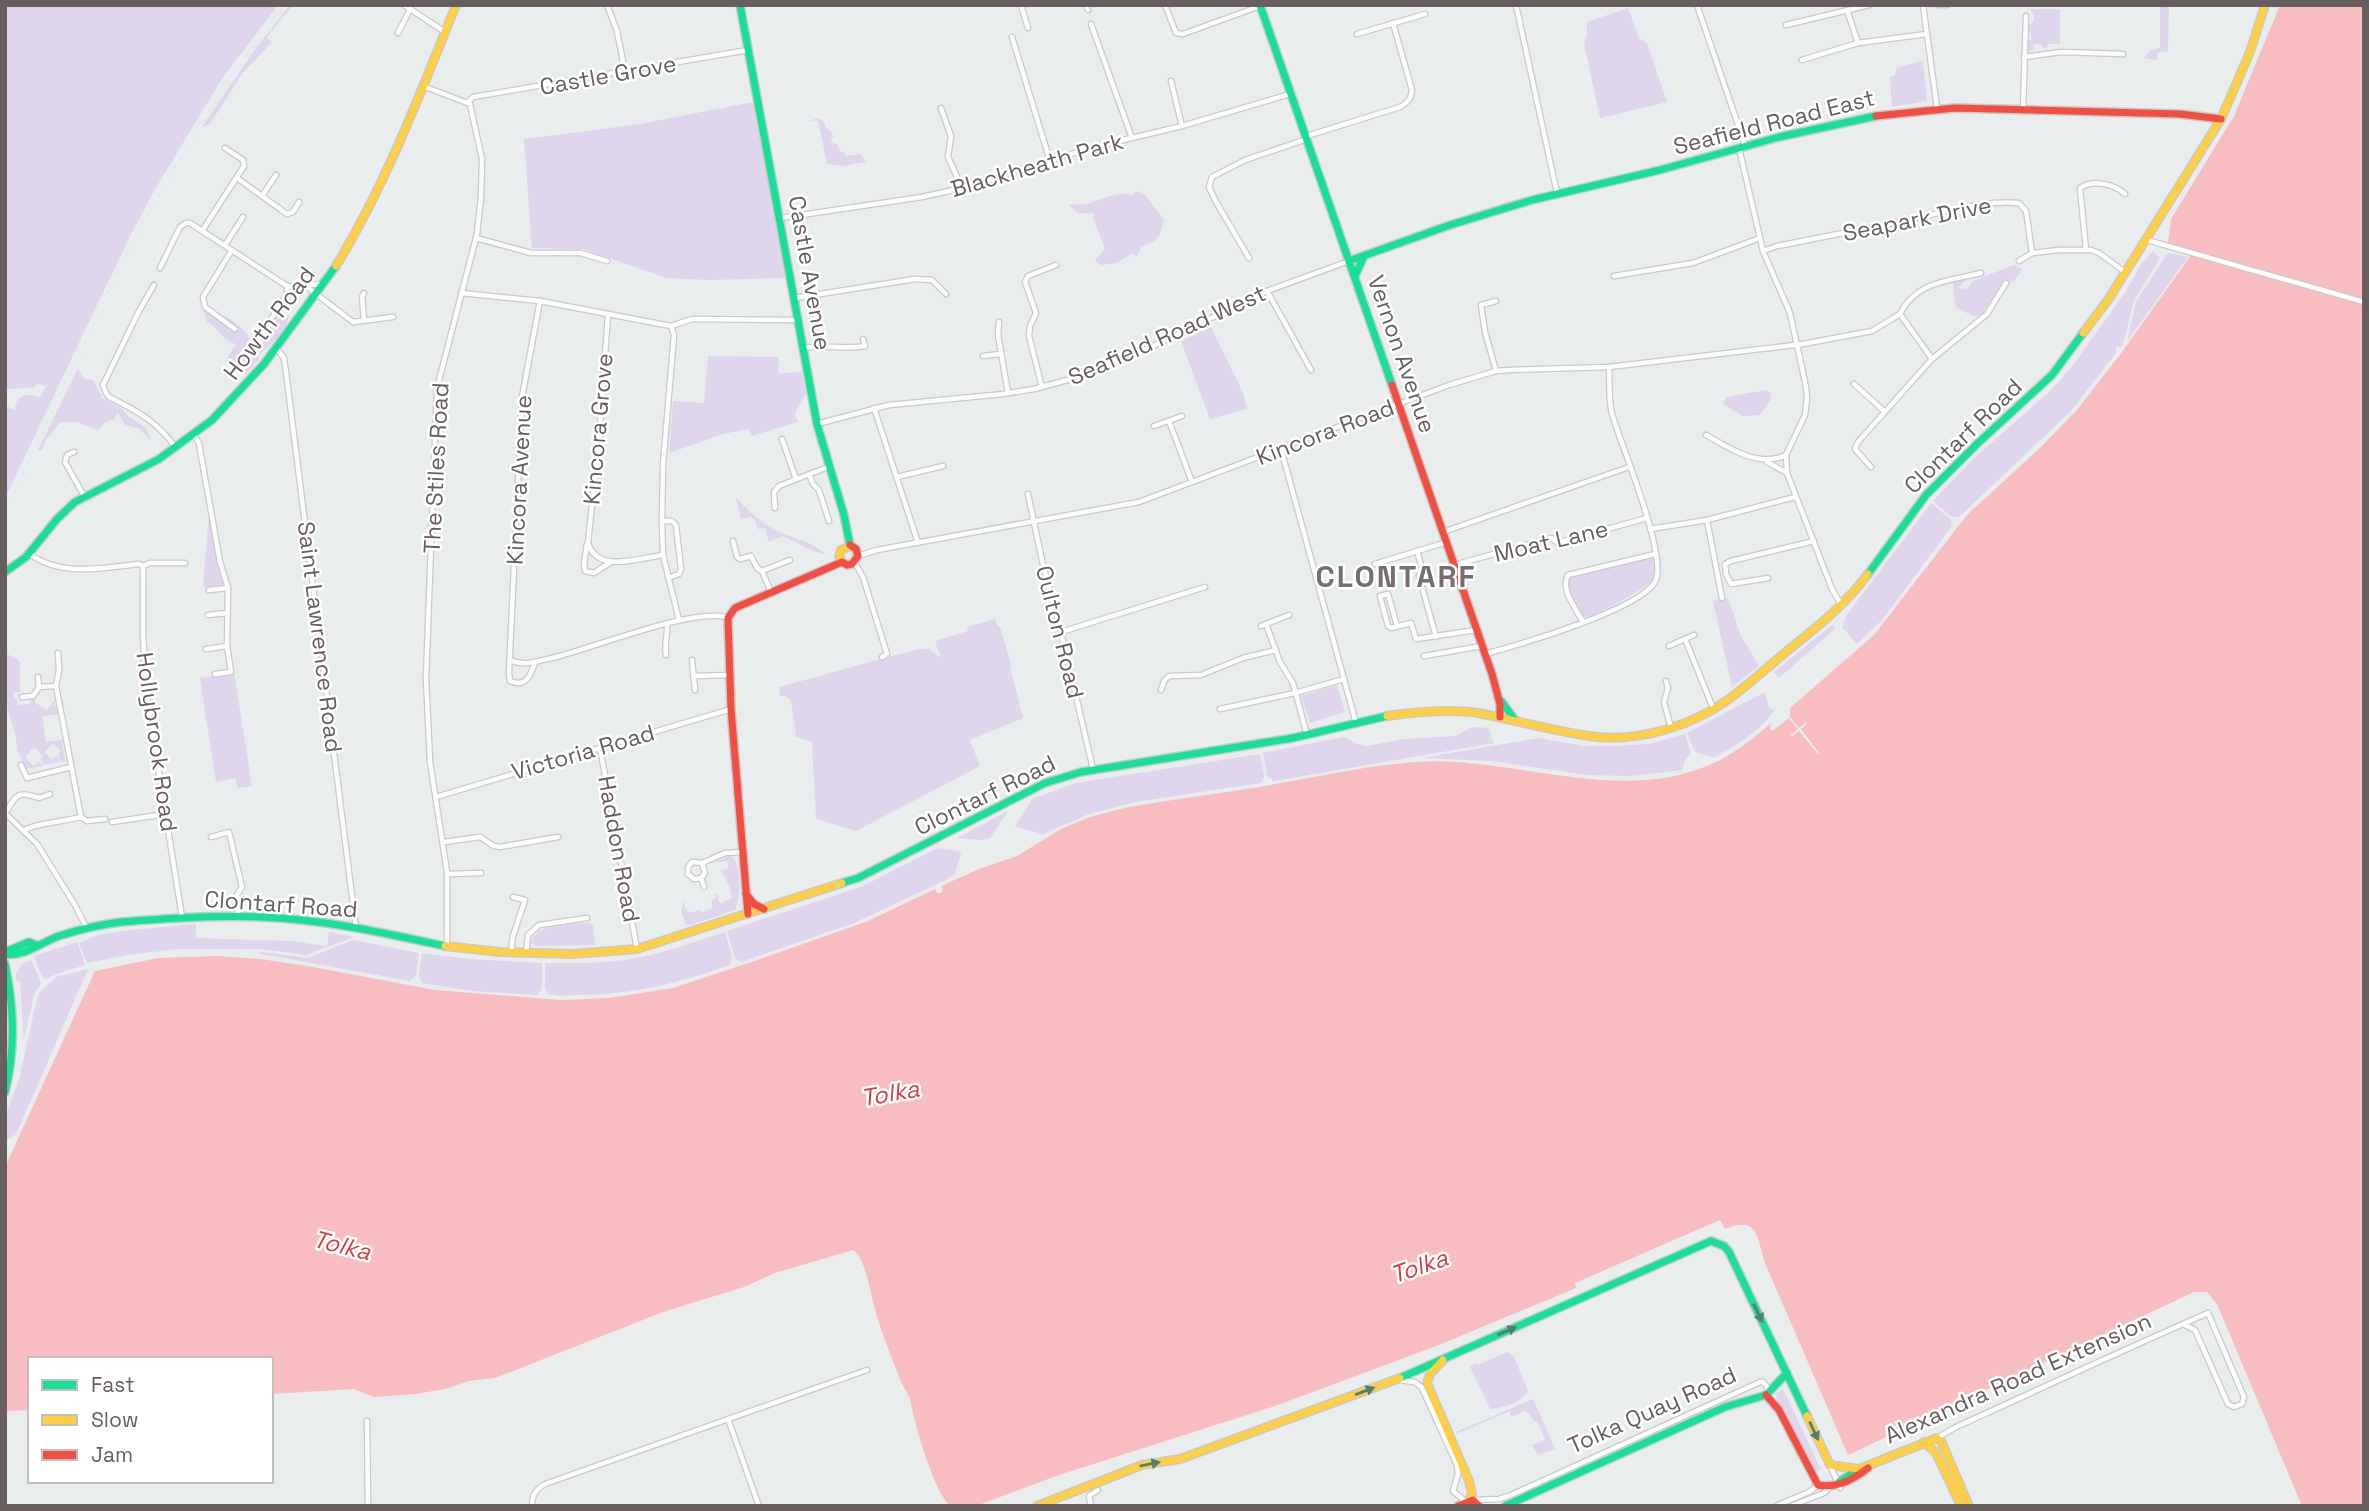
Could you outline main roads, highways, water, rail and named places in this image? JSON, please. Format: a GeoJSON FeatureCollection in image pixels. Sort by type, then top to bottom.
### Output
{"type":"FeatureCollection","features":[{"type":"Feature","properties":{"kind":"main road","name":"Howth Road"},"geometry":{"type":"LineString","coordinates":[[5,572],[20,564],[56,517],[84,496],[145,467],[194,435],[228,407],[277,349],[325,284],[374,196],[456,5]]}},
{"type":"Feature","properties":{"kind":"main road","name":"Castle Avenue"},"geometry":{"type":"LineString","coordinates":[[740,5],[817,424],[850,546],[856,549],[856,560],[847,565],[842,562]]}},
{"type":"Feature","properties":{"kind":"main road","name":"Clontarf Road"},"geometry":{"type":"LineString","coordinates":[[5,953],[14,956],[36,945],[118,922],[182,917],[294,920],[356,928],[447,946],[511,952],[573,954],[637,949],[869,874],[1045,783],[1093,769],[1307,735],[1388,716],[1428,712],[1471,712],[1500,716],[1569,733],[1600,737],[1640,735],[1671,728],[1728,700],[1842,606],[1926,495],[2052,375],[2126,272],[2221,119],[2241,74],[2265,5]]}},
{"type":"Feature","properties":{"kind":"main road","name":"Vernon Avenue"},"geometry":{"type":"LineString","coordinates":[[1260,6],[1447,542],[1498,697],[1500,716]]}},
{"type":"Feature","properties":{"kind":"main road","name":"Seafield Road East"},"geometry":{"type":"LineString","coordinates":[[1349,261],[1458,222],[1557,193],[1660,170],[1834,123],[1937,108],[2180,114],[2221,119]]}},
{"type":"Feature","properties":{"kind":"main road"},"geometry":{"type":"LineString","coordinates":[[1355,277],[1364,256]]}},
{"type":"Feature","properties":{"kind":"main road"},"geometry":{"type":"LineString","coordinates":[[748,914],[731,709],[728,618],[735,608],[842,562],[840,552],[844,547],[850,546]]}},
{"type":"Feature","properties":{"kind":"main road"},"geometry":{"type":"LineString","coordinates":[[1498,697],[1515,720]]}},
{"type":"Feature","properties":{"kind":"main road"},"geometry":{"type":"LineString","coordinates":[[746,892],[754,904],[764,909]]}},
{"type":"Feature","properties":{"kind":"main road"},"geometry":{"type":"LineString","coordinates":[[5,964],[12,998],[14,1046],[5,1092]]}},
{"type":"Feature","properties":{"kind":"main road"},"geometry":{"type":"LineString","coordinates":[[1037,1506],[1142,1465],[1180,1459],[1395,1380],[1711,1241],[1724,1246],[1728,1252],[1787,1373],[1766,1395],[1779,1410],[1818,1485],[1836,1485],[1859,1469]]}},
{"type":"Feature","properties":{"kind":"main road"},"geometry":{"type":"LineString","coordinates":[[1444,1359],[1429,1376],[1427,1383],[1469,1480],[1472,1490],[1469,1503]]}},
{"type":"Feature","properties":{"kind":"main road","name":"Alexandra Road Extension"},"geometry":{"type":"LineString","coordinates":[[1787,1373],[1830,1465],[1859,1469],[1869,1467],[1937,1438],[1941,1441],[1969,1506]]}},
{"type":"Feature","properties":{"kind":"main road","name":"Tolka Quay Road"},"geometry":{"type":"LineString","coordinates":[[1506,1506],[1725,1407],[1766,1395]]}},
{"type":"Feature","properties":{"kind":"main road"},"geometry":{"type":"LineString","coordinates":[[1924,1442],[1938,1456],[1961,1506]]}},
{"type":"Feature","properties":{"kind":"main road","name":"Alexandra Road Extension"},"geometry":{"type":"LineString","coordinates":[[1836,1485],[1858,1476],[1869,1467]]}},
{"type":"Feature","properties":{"kind":"water","name":"Tolka"},"geometry":{"type":"Polygon","coordinates":[[[2280,5],[2364,5],[2364,1506],[2302,1506],[2217,1304],[2207,1292],[2194,1292],[1848,1455],[1765,1263],[1758,1237],[1750,1227],[1744,1225],[1725,1229],[1720,1220],[1575,1283],[1576,1288],[1439,1345],[1275,1406],[1059,1475],[976,1506],[951,1506],[938,1488],[921,1441],[910,1398],[902,1384],[876,1313],[865,1269],[853,1250],[775,1273],[744,1287],[663,1312],[495,1378],[469,1381],[445,1389],[374,1397],[354,1389],[273,1394],[273,1357],[28,1357],[28,1410],[5,1411],[5,1167],[95,971],[158,958],[218,956],[313,967],[435,990],[562,1000],[609,998],[673,988],[868,921],[935,889],[937,893],[941,893],[941,886],[1017,856],[1061,829],[1090,817],[1124,808],[1417,762],[1454,762],[1608,780],[1646,780],[1684,774],[1720,760],[1771,723],[1772,731],[1789,718],[1798,729],[1792,734],[1788,731],[1792,736],[1799,731],[1818,754],[1801,729],[1807,724],[1803,719],[1806,723],[1799,728],[1790,717],[1790,708],[1874,635],[1967,515],[2077,410],[2122,352],[2189,258],[2191,251],[2168,243],[2171,219],[2234,116],[2280,5]]]}},
{"type":"Feature","properties":{"kind":"railway"},"geometry":{"type":"LineString","coordinates":[[5,513],[111,286],[167,179],[232,75],[286,5]]}},
{"type":"Feature","properties":{"kind":"district","name":"CLONTARF"},"geometry":{"type":"Point","coordinates":[1396,576]}}]}
